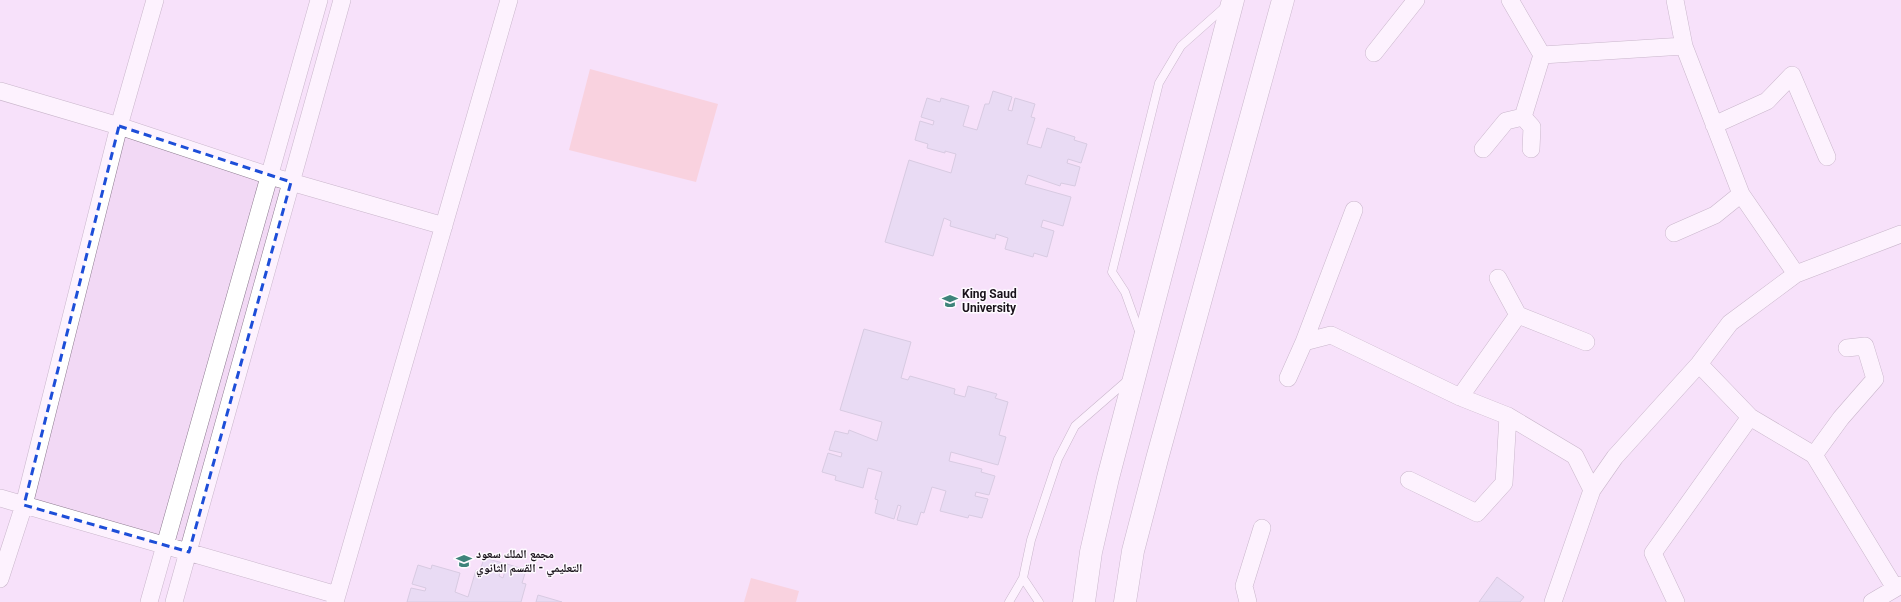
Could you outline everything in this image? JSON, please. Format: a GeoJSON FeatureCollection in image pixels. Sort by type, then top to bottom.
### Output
{"type":"FeatureCollection","features":[{"type":"Feature","properties":{"kind":"street"},"geometry":{"type":"LineString","coordinates":[[0,579],[24,505],[119,126],[155,0]]}},
{"type":"Feature","properties":{"kind":"street"},"geometry":{"type":"LineString","coordinates":[[149,602],[319,0]]}},
{"type":"Feature","properties":{"kind":"street"},"geometry":{"type":"LineString","coordinates":[[174,602],[342,0]]}},
{"type":"Feature","properties":{"kind":"street"},"geometry":{"type":"LineString","coordinates":[[0,498],[189,552],[336,599],[510,0]]}},
{"type":"Feature","properties":{"kind":"street"},"geometry":{"type":"LineString","coordinates":[[1084,602],[1098,516],[1142,342],[1233,0]]}},
{"type":"Feature","properties":{"kind":"street"},"geometry":{"type":"LineString","coordinates":[[1217,61],[1237,34],[1248,0]]}},
{"type":"Feature","properties":{"kind":"street"},"geometry":{"type":"LineString","coordinates":[[1267,0],[1276,28]]}},
{"type":"Feature","properties":{"kind":"street"},"geometry":{"type":"LineString","coordinates":[[1125,602],[1133,551],[1157,459],[1283,0]]}},
{"type":"Feature","properties":{"kind":"street"},"geometry":{"type":"LineString","coordinates":[[1374,53],[1416,0]]}},
{"type":"Feature","properties":{"kind":"street"},"geometry":{"type":"LineString","coordinates":[[1510,0],[1542,55],[1523,117]]}},
{"type":"Feature","properties":{"kind":"street"},"geometry":{"type":"LineString","coordinates":[[1675,0],[1684,46],[1741,194],[1796,274]]}},
{"type":"Feature","properties":{"kind":"street"},"geometry":{"type":"LineString","coordinates":[[1542,55],[1684,46]]}},
{"type":"Feature","properties":{"kind":"street"},"geometry":{"type":"LineString","coordinates":[[1714,125],[1767,101],[1792,75],[1827,157]]}},
{"type":"Feature","properties":{"kind":"street"},"geometry":{"type":"LineString","coordinates":[[0,91],[119,126],[270,176],[444,226]]}},
{"type":"Feature","properties":{"kind":"street"},"geometry":{"type":"LineString","coordinates":[[1483,149],[1506,121],[1523,117]]}},
{"type":"Feature","properties":{"kind":"street"},"geometry":{"type":"LineString","coordinates":[[1523,117],[1532,127],[1532,149]]}},
{"type":"Feature","properties":{"kind":"street"},"geometry":{"type":"LineString","coordinates":[[1674,233],[1715,215],[1741,194]]}},
{"type":"Feature","properties":{"kind":"street"},"geometry":{"type":"LineString","coordinates":[[1288,378],[1304,342],[1354,210]]}},
{"type":"Feature","properties":{"kind":"street"},"geometry":{"type":"LineString","coordinates":[[1553,602],[1592,490],[1615,457],[1699,364],[1730,323],[1796,274],[1901,234]]}},
{"type":"Feature","properties":{"kind":"street"},"geometry":{"type":"LineString","coordinates":[[1498,278],[1518,315],[1586,342]]}},
{"type":"Feature","properties":{"kind":"street"},"geometry":{"type":"LineString","coordinates":[[1460,397],[1518,315]]}},
{"type":"Feature","properties":{"kind":"street"},"geometry":{"type":"LineString","coordinates":[[1304,342],[1331,335],[1460,397],[1508,416],[1575,456],[1592,490]]}},
{"type":"Feature","properties":{"kind":"street"},"geometry":{"type":"LineString","coordinates":[[1814,455],[1841,418],[1875,379],[1864,346],[1847,348]]}},
{"type":"Feature","properties":{"kind":"street"},"geometry":{"type":"LineString","coordinates":[[1699,364],[1750,417],[1814,455],[1898,587],[1872,602]]}},
{"type":"Feature","properties":{"kind":"street"},"geometry":{"type":"LineString","coordinates":[[1409,480],[1477,513],[1504,483],[1508,416]]}},
{"type":"Feature","properties":{"kind":"street"},"geometry":{"type":"LineString","coordinates":[[1676,602],[1653,552],[1750,417]]}},
{"type":"Feature","properties":{"kind":"street"},"geometry":{"type":"LineString","coordinates":[[1248,602],[1244,586],[1262,528]]}},
{"type":"Feature","properties":{"kind":"lane"},"geometry":{"type":"LineString","coordinates":[[1142,342],[1125,292],[1112,272],[1159,83],[1181,46],[1233,0]]}},
{"type":"Feature","properties":{"kind":"lane"},"geometry":{"type":"LineString","coordinates":[[1009,602],[1023,578],[1031,540],[1058,459],[1075,426],[1134,375]]}},
{"type":"Feature","properties":{"kind":"lane"},"geometry":{"type":"LineString","coordinates":[[1023,578],[1039,602]]}},
{"type":"Feature","properties":{"kind":"highlighted area"},"geometry":{"type":"Polygon","coordinates":[[[119,126],[291,182],[189,552],[24,505],[119,126]]]}},
{"type":"Feature","properties":{"kind":"shaded area","name":"King Saud University"},"geometry":{"type":"Polygon","coordinates":[[[0,0],[1901,0],[1901,602],[0,602],[0,0]]]}},
{"type":"Feature","properties":{"kind":"shaded area"},"geometry":{"type":"Polygon","coordinates":[[[590,69],[718,104],[696,182],[569,150],[590,69]]]}},
{"type":"Feature","properties":{"kind":"shaded area"},"geometry":{"type":"Polygon","coordinates":[[[751,578],[799,591],[796,602],[744,602],[751,578]]]}},
{"type":"Feature","properties":{"kind":"building"},"geometry":{"type":"Polygon","coordinates":[[[993,91],[1012,97],[1008,110],[1012,111],[1015,98],[1035,104],[1031,117],[1035,118],[1027,144],[1041,148],[1047,128],[1075,137],[1074,140],[1087,144],[1081,163],[1068,159],[1067,163],[1080,167],[1075,186],[1061,183],[1060,186],[1028,175],[1025,184],[1071,197],[1063,226],[1043,220],[1041,227],[1054,231],[1047,257],[1034,253],[1033,257],[1005,249],[1008,238],[996,234],[995,239],[950,226],[951,221],[944,218],[933,256],[885,242],[909,160],[951,173],[956,154],[945,151],[945,153],[927,148],[928,144],[915,140],[920,121],[933,125],[934,121],[921,117],[927,98],[940,102],[941,98],[969,106],[963,126],[977,130],[985,104],[989,104],[993,91]]]}},
{"type":"Feature","properties":{"kind":"building"},"geometry":{"type":"Polygon","coordinates":[[[864,329],[911,342],[901,378],[908,380],[910,376],[955,389],[954,394],[965,397],[968,386],[997,394],[995,398],[1008,402],[999,435],[1006,437],[998,465],[951,452],[949,461],[982,469],[981,472],[995,476],[989,495],[976,492],[975,496],[988,499],[982,518],[969,515],[968,518],[940,511],[946,491],[932,487],[924,513],[921,512],[917,525],[897,520],[901,506],[898,505],[894,519],[875,513],[878,500],[875,499],[882,472],[868,468],[863,488],[835,480],[836,476],[822,472],[828,453],[841,457],[842,453],[829,450],[835,431],[848,434],[849,430],[877,441],[882,422],[840,410],[864,329]]]}},
{"type":"Feature","properties":{"kind":"building"},"geometry":{"type":"Polygon","coordinates":[[[484,558],[503,563],[499,576],[503,578],[507,564],[526,570],[522,583],[526,584],[521,602],[407,602],[411,588],[425,591],[426,588],[412,584],[418,565],[431,569],[432,565],[460,573],[455,592],[468,597],[476,570],[480,571],[484,558]]]}},
{"type":"Feature","properties":{"kind":"building"},"geometry":{"type":"Polygon","coordinates":[[[1497,577],[1524,597],[1520,602],[1479,602],[1497,577]]]}},
{"type":"Feature","properties":{"kind":"building"},"geometry":{"type":"Polygon","coordinates":[[[538,595],[562,602],[536,602],[538,595]]]}},
{"type":"Feature","properties":{"kind":"place","name":"King Saud University"},"geometry":{"type":"Point","coordinates":[950,301]}},
{"type":"Feature","properties":{"kind":"place","name":"مجمع الملك سعود التعليمي - القسم الثانوي"},"geometry":{"type":"Point","coordinates":[464,561]}}]}
